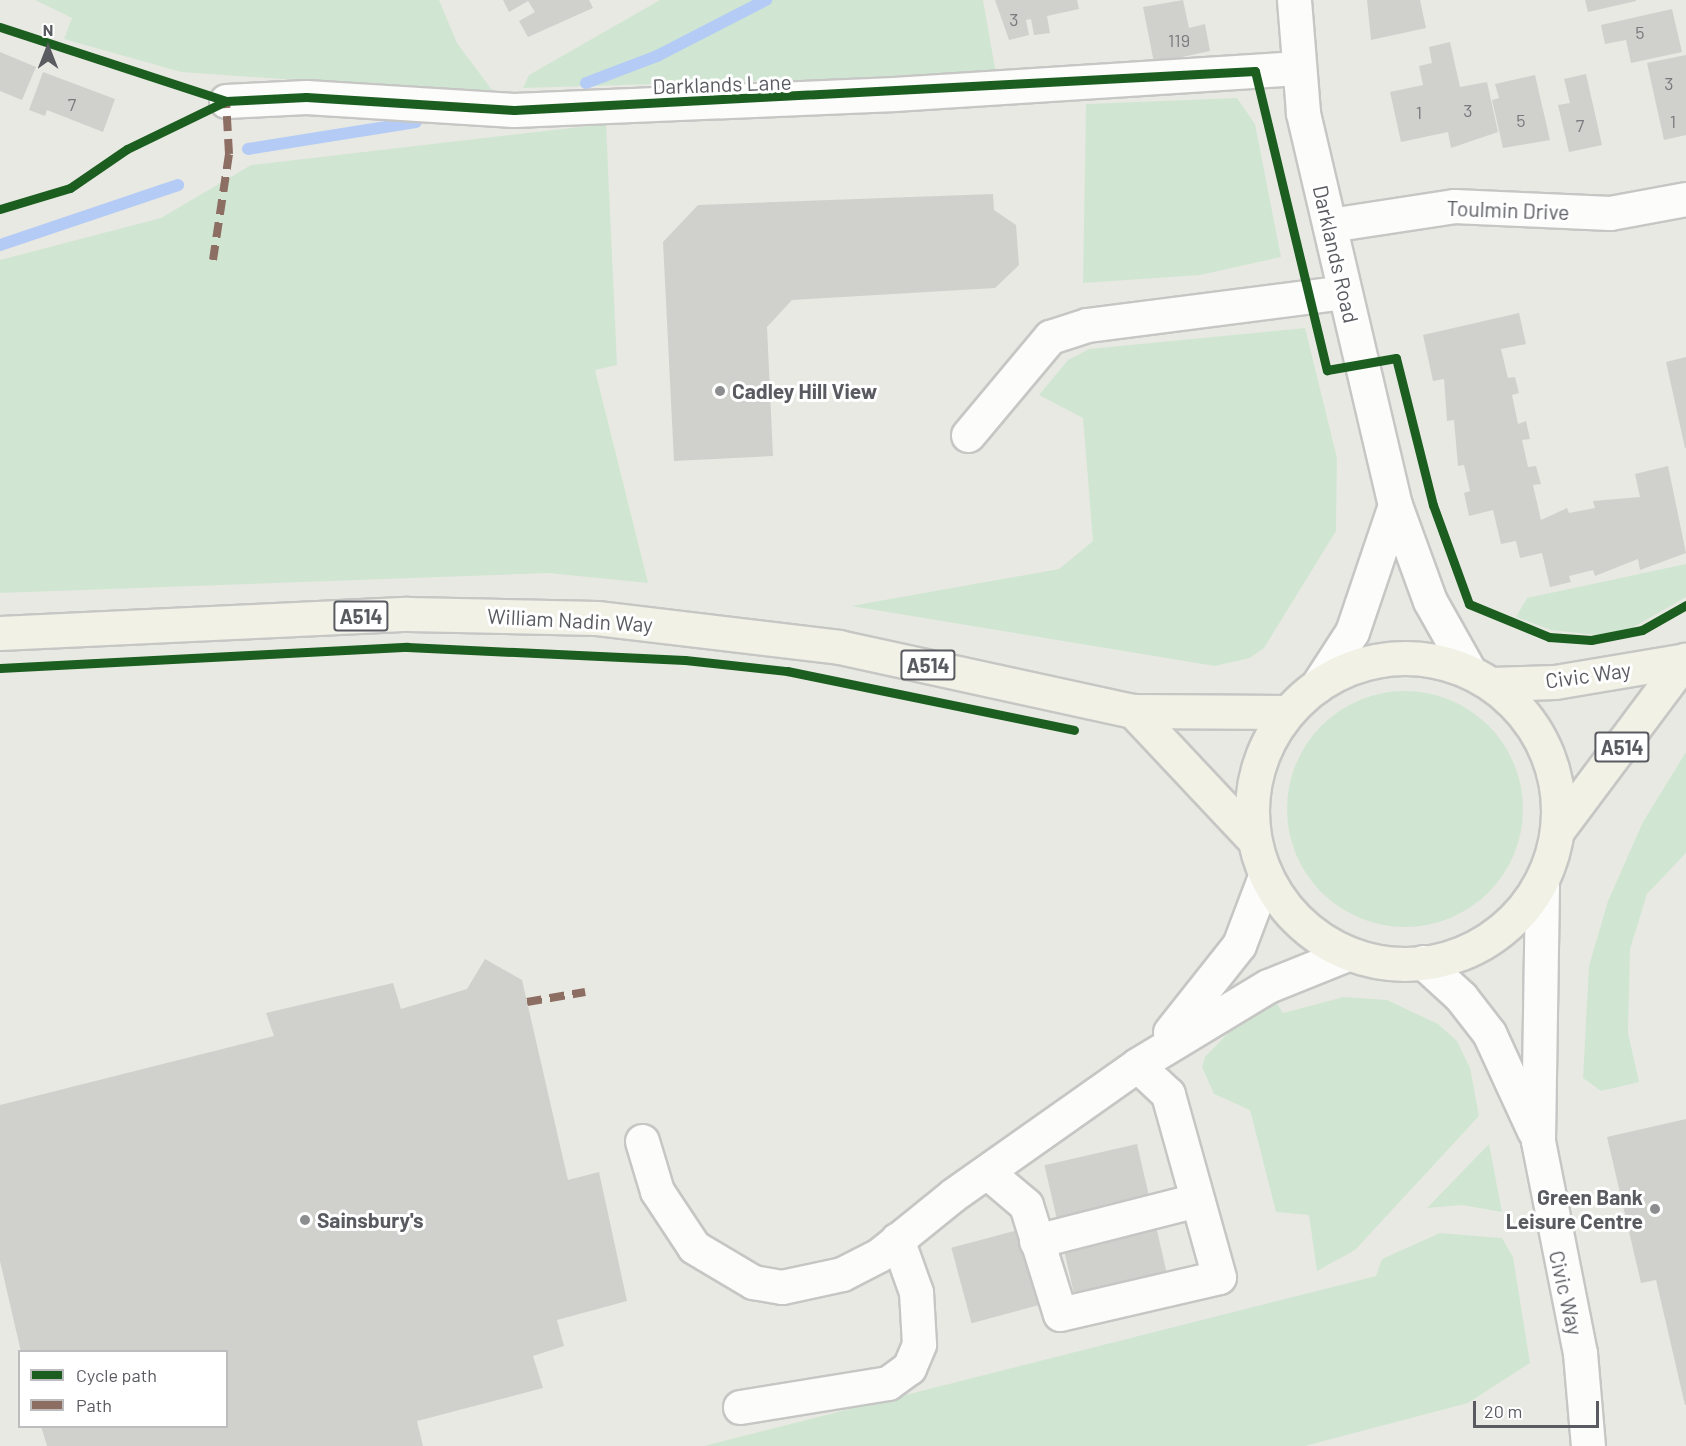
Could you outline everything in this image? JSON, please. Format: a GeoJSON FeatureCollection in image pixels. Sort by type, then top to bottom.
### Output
{"type":"FeatureCollection","features":[{"type":"Feature","properties":{"kind":"main road","name":"William Nadin Way"},"geometry":{"type":"LineString","coordinates":[[0,633],[408,614],[597,618],[839,647],[1133,711],[1288,712]]}},
{"type":"Feature","properties":{"kind":"main road"},"geometry":{"type":"LineString","coordinates":[[1423,656],[1479,675],[1526,714],[1547,753],[1554,774],[1557,831],[1542,886],[1486,941],[1457,956],[1423,962],[1382,963],[1345,955],[1310,938],[1264,879],[1254,840],[1268,742],[1288,712],[1317,686],[1349,667],[1386,658],[1423,656]]}},
{"type":"Feature","properties":{"kind":"main road","name":"Civic Way"},"geometry":{"type":"LineString","coordinates":[[1479,675],[1555,682],[1685,660]]}},
{"type":"Feature","properties":{"kind":"main road","name":"Civic Way"},"geometry":{"type":"LineString","coordinates":[[1557,831],[1685,660]]}},
{"type":"Feature","properties":{"kind":"main road"},"geometry":{"type":"LineString","coordinates":[[1133,711],[1254,840]]}},
{"type":"Feature","properties":{"kind":"street","name":"Darklands Road"},"geometry":{"type":"LineString","coordinates":[[1294,0],[1297,68],[1344,292],[1395,505],[1430,602],[1479,675]]}},
{"type":"Feature","properties":{"kind":"street","name":"Darklands Lane"},"geometry":{"type":"LineString","coordinates":[[226,101],[306,97],[514,110],[895,94],[1297,68]]}},
{"type":"Feature","properties":{"kind":"street","name":"Toulmin Drive"},"geometry":{"type":"LineString","coordinates":[[1330,225],[1454,206],[1610,213],[1686,199]]}},
{"type":"Feature","properties":{"kind":"street"},"geometry":{"type":"LineString","coordinates":[[968,435],[1050,337],[1087,326],[1344,292]]}},
{"type":"Feature","properties":{"kind":"street"},"geometry":{"type":"LineString","coordinates":[[1317,686],[1352,632],[1395,505]]}},
{"type":"Feature","properties":{"kind":"street"},"geometry":{"type":"LineString","coordinates":[[1137,1065],[1197,1004],[1239,945],[1264,879]]}},
{"type":"Feature","properties":{"kind":"street","name":"Civic Way"},"geometry":{"type":"LineString","coordinates":[[1542,886],[1538,1141],[1580,1353],[1588,1446]]}},
{"type":"Feature","properties":{"kind":"street"},"geometry":{"type":"LineString","coordinates":[[642,1141],[657,1191],[694,1247],[753,1282],[782,1287],[842,1274],[897,1239],[1137,1065],[1268,986],[1345,955]]}},
{"type":"Feature","properties":{"kind":"street","name":"Civic Way"},"geometry":{"type":"LineString","coordinates":[[1423,962],[1461,997],[1489,1033],[1538,1141]]}},
{"type":"Feature","properties":{"kind":"street"},"geometry":{"type":"LineString","coordinates":[[987,1172],[1026,1205],[1060,1314],[1219,1277],[1168,1094],[1137,1065]]}},
{"type":"Feature","properties":{"kind":"street"},"geometry":{"type":"LineString","coordinates":[[1036,1241],[1197,1200]]}},
{"type":"Feature","properties":{"kind":"street"},"geometry":{"type":"LineString","coordinates":[[740,1407],[888,1383],[909,1368],[919,1344],[916,1292],[897,1239]]}},
{"type":"Feature","properties":{"kind":"green space"},"geometry":{"type":"Polygon","coordinates":[[[35,0],[439,0],[457,43],[495,94],[181,72],[64,39],[72,18],[35,0]]]}},
{"type":"Feature","properties":{"kind":"green space"},"geometry":{"type":"Polygon","coordinates":[[[660,0],[983,0],[996,74],[523,88],[529,75],[660,0]]]}},
{"type":"Feature","properties":{"kind":"green space"},"geometry":{"type":"Polygon","coordinates":[[[1237,98],[1255,124],[1281,257],[1200,275],[1083,283],[1086,104],[1237,98]]]}},
{"type":"Feature","properties":{"kind":"green space"},"geometry":{"type":"Polygon","coordinates":[[[606,124],[617,365],[595,370],[648,583],[548,573],[0,593],[0,260],[161,218],[251,165],[606,124]]]}},
{"type":"Feature","properties":{"kind":"green space"},"geometry":{"type":"Polygon","coordinates":[[[1305,328],[1337,458],[1336,531],[1264,648],[1250,658],[1215,666],[851,606],[1059,569],[1093,541],[1083,418],[1039,395],[1068,360],[1089,349],[1305,328]]]}},
{"type":"Feature","properties":{"kind":"green space"},"geometry":{"type":"Polygon","coordinates":[[[1686,564],[1686,597],[1632,628],[1597,635],[1551,630],[1516,617],[1527,598],[1686,564]]]}},
{"type":"Feature","properties":{"kind":"green space"},"geometry":{"type":"Polygon","coordinates":[[[1405,691],[1428,693],[1461,705],[1480,718],[1496,734],[1509,753],[1518,775],[1523,809],[1521,832],[1509,865],[1496,884],[1480,900],[1461,913],[1439,922],[1405,927],[1382,925],[1349,913],[1330,900],[1314,884],[1301,865],[1292,843],[1287,809],[1289,786],[1301,753],[1314,734],[1330,718],[1349,705],[1371,696],[1405,691]]]}},
{"type":"Feature","properties":{"kind":"green space"},"geometry":{"type":"Polygon","coordinates":[[[1686,752],[1686,853],[1647,894],[1630,949],[1628,1033],[1639,1082],[1601,1091],[1583,1078],[1589,966],[1608,901],[1643,822],[1686,752]]]}},
{"type":"Feature","properties":{"kind":"green space"},"geometry":{"type":"Polygon","coordinates":[[[1344,997],[1387,1000],[1438,1024],[1457,1041],[1470,1068],[1479,1116],[1355,1250],[1317,1271],[1309,1215],[1276,1212],[1250,1110],[1214,1094],[1202,1067],[1205,1057],[1231,1030],[1276,1002],[1283,1013],[1344,997]]]}},
{"type":"Feature","properties":{"kind":"green space"},"geometry":{"type":"Polygon","coordinates":[[[1489,1144],[1502,1212],[1462,1205],[1427,1208],[1489,1144]]]}},
{"type":"Feature","properties":{"kind":"green space"},"geometry":{"type":"Polygon","coordinates":[[[1440,1233],[1502,1238],[1513,1257],[1530,1363],[1468,1403],[1305,1446],[704,1446],[1376,1276],[1382,1259],[1440,1233]]]}},
{"type":"Feature","properties":{"kind":"building"},"geometry":{"type":"Polygon","coordinates":[[[503,0],[589,0],[593,8],[528,37],[519,21],[535,12],[528,1],[509,12],[503,0]]]}},
{"type":"Feature","properties":{"kind":"building"},"geometry":{"type":"Polygon","coordinates":[[[995,0],[1077,0],[1079,9],[1047,16],[1050,33],[1034,35],[1031,19],[1026,20],[1029,35],[1009,40],[995,0]]]}},
{"type":"Feature","properties":{"kind":"building"},"geometry":{"type":"Polygon","coordinates":[[[1183,0],[1189,28],[1205,24],[1210,51],[1154,63],[1143,7],[1183,0]]]}},
{"type":"Feature","properties":{"kind":"building"},"geometry":{"type":"Polygon","coordinates":[[[1367,0],[1420,0],[1426,28],[1371,40],[1367,0]]]}},
{"type":"Feature","properties":{"kind":"building"},"geometry":{"type":"Polygon","coordinates":[[[1585,0],[1636,0],[1636,1],[1588,12],[1585,0]]]}},
{"type":"Feature","properties":{"kind":"building"},"geometry":{"type":"Polygon","coordinates":[[[1672,9],[1682,52],[1631,63],[1626,40],[1605,44],[1601,25],[1672,9]]]}},
{"type":"Feature","properties":{"kind":"building"},"geometry":{"type":"Polygon","coordinates":[[[1450,42],[1460,87],[1487,82],[1498,132],[1451,148],[1448,132],[1401,142],[1390,92],[1423,85],[1419,66],[1432,63],[1429,47],[1450,42]]]}},
{"type":"Feature","properties":{"kind":"building"},"geometry":{"type":"Polygon","coordinates":[[[0,52],[36,67],[22,100],[0,91],[0,52]]]}},
{"type":"Feature","properties":{"kind":"building"},"geometry":{"type":"Polygon","coordinates":[[[1686,55],[1686,135],[1664,140],[1647,63],[1686,55]]]}},
{"type":"Feature","properties":{"kind":"building"},"geometry":{"type":"Polygon","coordinates":[[[43,72],[115,99],[103,132],[47,110],[45,116],[29,110],[43,72]]]}},
{"type":"Feature","properties":{"kind":"building"},"geometry":{"type":"Polygon","coordinates":[[[1586,74],[1602,145],[1569,152],[1558,105],[1570,103],[1564,79],[1586,74]]]}},
{"type":"Feature","properties":{"kind":"building"},"geometry":{"type":"Polygon","coordinates":[[[1535,75],[1550,140],[1503,148],[1492,100],[1499,98],[1495,84],[1535,75]]]}},
{"type":"Feature","properties":{"kind":"building","name":"Cadley Hill View"},"geometry":{"type":"Polygon","coordinates":[[[993,194],[994,210],[1016,225],[1019,265],[995,288],[792,300],[767,327],[773,456],[674,461],[663,242],[698,205],[993,194]]]}},
{"type":"Feature","properties":{"kind":"building"},"geometry":{"type":"Polygon","coordinates":[[[1519,313],[1526,344],[1501,349],[1508,378],[1515,377],[1519,393],[1512,395],[1518,424],[1526,421],[1530,439],[1522,440],[1528,467],[1536,466],[1541,484],[1533,485],[1541,520],[1567,508],[1569,513],[1595,508],[1593,501],[1640,497],[1635,474],[1668,466],[1686,553],[1640,570],[1638,559],[1595,576],[1593,570],[1569,576],[1571,582],[1550,587],[1542,553],[1520,558],[1516,541],[1501,544],[1493,510],[1469,516],[1464,493],[1470,491],[1464,465],[1458,466],[1454,420],[1447,421],[1444,379],[1433,381],[1423,335],[1519,313]]]}},
{"type":"Feature","properties":{"kind":"building"},"geometry":{"type":"Polygon","coordinates":[[[1686,357],[1686,448],[1685,448],[1666,362],[1686,357]]]}},
{"type":"Feature","properties":{"kind":"building","name":"Sainsbury's"},"geometry":{"type":"Polygon","coordinates":[[[485,959],[522,980],[568,1180],[599,1172],[627,1301],[557,1320],[564,1346],[533,1356],[543,1388],[417,1421],[423,1446],[47,1446],[42,1428],[228,1428],[228,1350],[21,1350],[0,1261],[0,1105],[274,1036],[266,1013],[393,983],[401,1009],[467,989],[485,959]]]}},
{"type":"Feature","properties":{"kind":"building","name":"Green Bank Leisure Centre"},"geometry":{"type":"Polygon","coordinates":[[[1686,1119],[1685,1405],[1656,1280],[1641,1283],[1607,1137],[1686,1119]]]}},
{"type":"Feature","properties":{"kind":"building"},"geometry":{"type":"Polygon","coordinates":[[[1137,1144],[1174,1303],[1081,1324],[1044,1165],[1137,1144]]]}},
{"type":"Feature","properties":{"kind":"building"},"geometry":{"type":"Polygon","coordinates":[[[1018,1230],[1038,1305],[972,1323],[951,1248],[1018,1230]]]}},
{"type":"Feature","properties":{"kind":"waterway"},"geometry":{"type":"LineString","coordinates":[[586,83],[657,56],[766,0]]}},
{"type":"Feature","properties":{"kind":"waterway"},"geometry":{"type":"LineString","coordinates":[[248,149],[416,122]]}},
{"type":"Feature","properties":{"kind":"waterway"},"geometry":{"type":"LineString","coordinates":[[0,245],[178,185]]}},
{"type":"Feature","properties":{"kind":"marked path"},"geometry":{"type":"LineString","coordinates":[[213,260],[229,154],[226,101]]}},
{"type":"Feature","properties":{"kind":"marked path"},"geometry":{"type":"LineString","coordinates":[[527,1002],[585,992]]}},
{"type":"Feature","properties":{"kind":"cycle path"},"geometry":{"type":"LineString","coordinates":[[0,27],[226,101],[306,97],[514,110],[1255,71],[1327,370],[1396,358],[1433,505],[1469,604],[1549,637],[1591,640],[1642,630],[1686,605]]}},
{"type":"Feature","properties":{"kind":"cycle path"},"geometry":{"type":"LineString","coordinates":[[0,209],[70,188],[127,149],[226,101]]}},
{"type":"Feature","properties":{"kind":"cycle path"},"geometry":{"type":"LineString","coordinates":[[0,668],[407,647],[685,660],[787,671],[1074,730]]}},
{"type":"Feature","properties":{"kind":"place","name":"Cadley Hill View"},"geometry":{"type":"Point","coordinates":[720,391]}},
{"type":"Feature","properties":{"kind":"place","name":"Green Bank Leisure Centre"},"geometry":{"type":"Point","coordinates":[1655,1209]}},
{"type":"Feature","properties":{"kind":"place","name":"Sainsbury's"},"geometry":{"type":"Point","coordinates":[305,1220]}}]}
